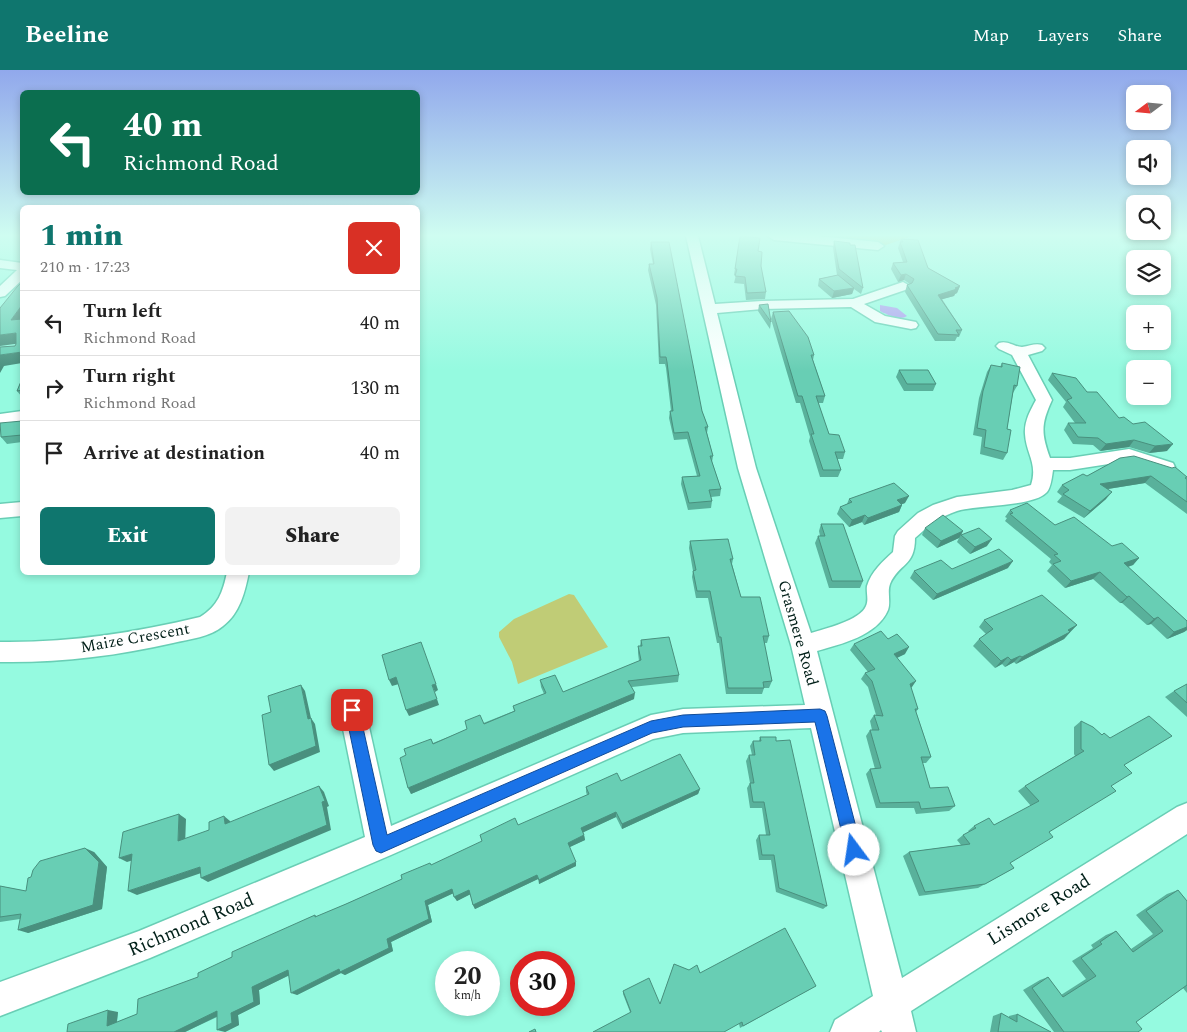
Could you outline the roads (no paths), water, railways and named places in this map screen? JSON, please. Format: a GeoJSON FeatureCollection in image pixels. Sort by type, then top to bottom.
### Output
{"type":"FeatureCollection","features":[{"type":"Feature","properties":{"kind":"street"},"geometry":{"type":"LineString","coordinates":[[0,294],[14,281]]}},
{"type":"Feature","properties":{"kind":"street","name":"Grasmere Road"},"geometry":{"type":"LineString","coordinates":[[703,281],[747,468],[803,645],[895,1018]]}},
{"type":"Feature","properties":{"kind":"street"},"geometry":{"type":"LineString","coordinates":[[710,309],[762,305],[854,303],[903,286]]}},
{"type":"Feature","properties":{"kind":"street"},"geometry":{"type":"LineString","coordinates":[[0,294],[20,293]]}},
{"type":"Feature","properties":{"kind":"street"},"geometry":{"type":"LineString","coordinates":[[854,303],[868,322],[911,325]]}},
{"type":"Feature","properties":{"kind":"street"},"geometry":{"type":"LineString","coordinates":[[803,645],[860,625],[876,612],[879,601],[878,585],[887,570],[902,558],[905,552],[905,536],[918,522],[934,512],[966,501],[1026,496],[1039,489],[1044,464],[1037,447],[1033,427],[1044,400],[1029,375],[1020,349]]}},
{"type":"Feature","properties":{"kind":"street"},"geometry":{"type":"LineString","coordinates":[[0,419],[20,416]]}},
{"type":"Feature","properties":{"kind":"street"},"geometry":{"type":"LineString","coordinates":[[1044,464],[1070,464],[1129,455],[1166,467]]}},
{"type":"Feature","properties":{"kind":"street"},"geometry":{"type":"LineString","coordinates":[[0,511],[20,509]]}},
{"type":"Feature","properties":{"kind":"street","name":"Maize Crescent"},"geometry":{"type":"LineString","coordinates":[[0,652],[43,652],[102,646],[206,624],[218,618],[228,607],[237,575]]}},
{"type":"Feature","properties":{"kind":"street"},"geometry":{"type":"LineString","coordinates":[[352,710],[381,845]]}},
{"type":"Feature","properties":{"kind":"street","name":"Richmond Road"},"geometry":{"type":"LineString","coordinates":[[0,999],[140,947],[381,845],[651,727],[683,721],[820,716]]}},
{"type":"Feature","properties":{"kind":"street","name":"Lismore Road"},"geometry":{"type":"LineString","coordinates":[[847,1032],[895,1018],[1187,818]]}}]}
